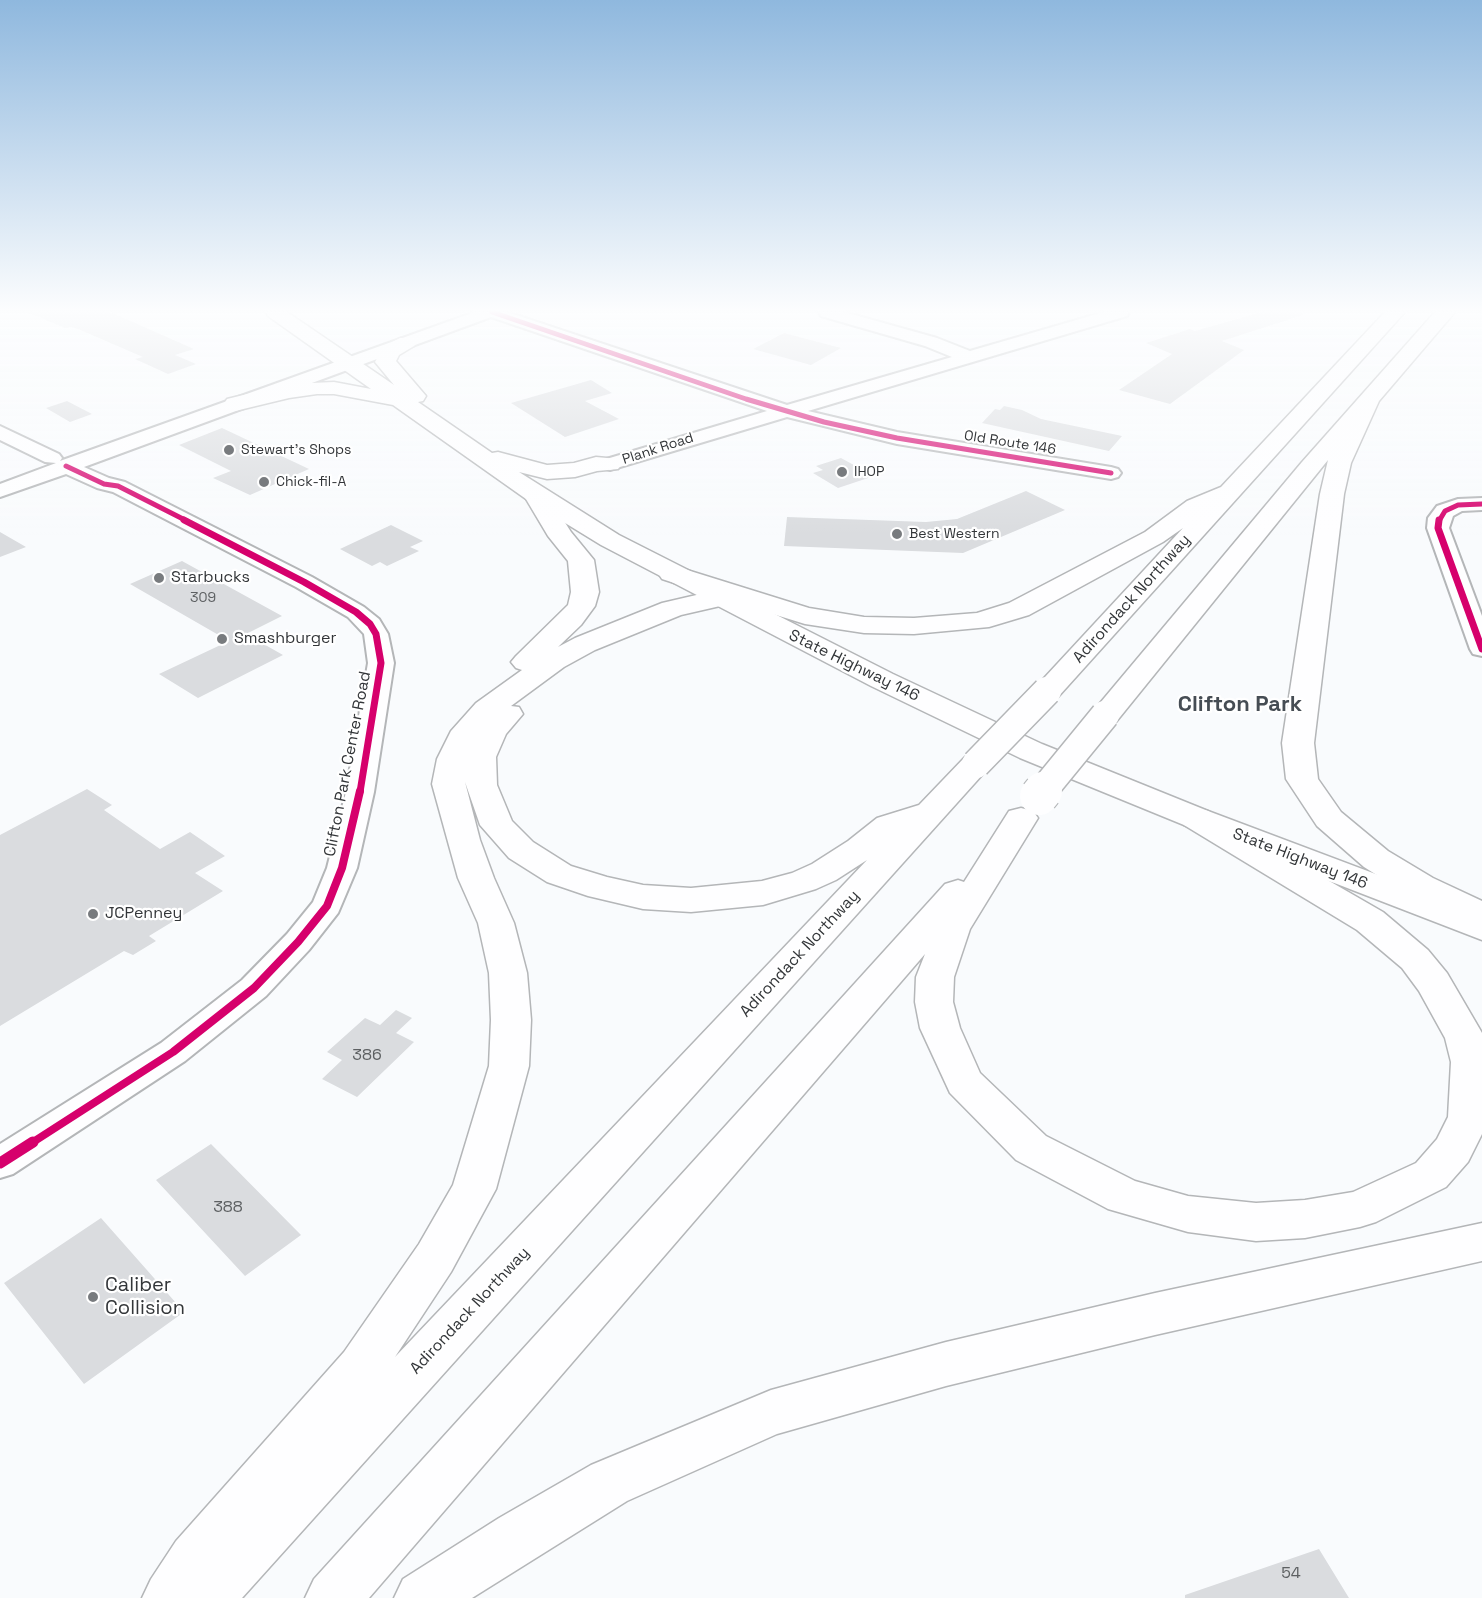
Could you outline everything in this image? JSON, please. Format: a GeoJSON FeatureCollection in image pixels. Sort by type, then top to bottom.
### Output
{"type":"FeatureCollection","features":[{"type":"Feature","properties":{"kind":"main road","name":"State Highway 146"},"geometry":{"type":"LineString","coordinates":[[379,387],[582,524],[728,603],[882,680],[1031,751],[1196,818],[1482,928]]}},
{"type":"Feature","properties":{"kind":"main road"},"geometry":{"type":"LineString","coordinates":[[407,387],[415,396],[421,415]]}},
{"type":"Feature","properties":{"kind":"main road","name":"Adirondack Northway"},"geometry":{"type":"LineString","coordinates":[[205,1598],[930,813],[1047,692],[1327,387]]}},
{"type":"Feature","properties":{"kind":"main road"},"geometry":{"type":"LineString","coordinates":[[333,1598],[1030,807],[1379,387]]}},
{"type":"Feature","properties":{"kind":"main road"},"geometry":{"type":"LineString","coordinates":[[235,404],[289,391],[317,388],[347,390],[400,401]]}},
{"type":"Feature","properties":{"kind":"main road"},"geometry":{"type":"LineString","coordinates":[[1370,397],[1339,463],[1332,494],[1298,743],[1302,779],[1329,819],[1376,860],[1420,886],[1482,916]]}},
{"type":"Feature","properties":{"kind":"main road"},"geometry":{"type":"LineString","coordinates":[[467,448],[515,465],[547,472],[610,464]]}},
{"type":"Feature","properties":{"kind":"main road"},"geometry":{"type":"LineString","coordinates":[[582,524],[574,500],[577,486],[582,480],[610,464]]}},
{"type":"Feature","properties":{"kind":"main road"},"geometry":{"type":"LineString","coordinates":[[671,573],[805,616],[854,624],[914,626],[979,621],[1019,609],[1154,537],[1196,506],[1230,492]]}},
{"type":"Feature","properties":{"kind":"main road"},"geometry":{"type":"LineString","coordinates":[[170,1598],[195,1560],[361,1368],[435,1258],[474,1189],[490,1140],[509,1066],[511,1020],[508,973],[496,923],[476,878],[448,784],[453,759],[470,715],[550,640],[581,606],[585,592],[580,560],[561,536],[535,494]]}},
{"type":"Feature","properties":{"kind":"main road"},"geometry":{"type":"LineString","coordinates":[[462,738],[487,710],[554,661],[585,644],[672,609],[728,603]]}},
{"type":"Feature","properties":{"kind":"main road"},"geometry":{"type":"LineString","coordinates":[[728,603],[626,636],[570,666],[516,706],[492,730],[480,758],[482,785],[497,825],[521,850],[559,874],[601,888],[643,897],[691,900],[763,893],[804,881],[824,872],[860,849],[889,825],[930,813]]}},
{"type":"Feature","properties":{"kind":"main road"},"geometry":{"type":"LineString","coordinates":[[1030,807],[952,929],[935,977],[934,1002],[940,1028],[964,1082],[1031,1148],[1124,1196],[1188,1214],[1256,1221],[1305,1219],[1360,1209],[1431,1175],[1453,1150],[1469,1117],[1471,1062],[1465,1038],[1434,983],[1415,959],[1370,921],[1196,818]]}},
{"type":"Feature","properties":{"kind":"main road"},"geometry":{"type":"LineString","coordinates":[[422,1598],[609,1483],[771,1413],[946,1364],[1132,1319],[1482,1242]]}},
{"type":"Feature","properties":{"kind":"street"},"geometry":{"type":"LineString","coordinates":[[0,491],[59,462],[243,387]]}},
{"type":"Feature","properties":{"kind":"street"},"geometry":{"type":"LineString","coordinates":[[118,486],[102,465],[112,442],[235,404],[276,387]]}},
{"type":"Feature","properties":{"kind":"street","name":"Old Route 146"},"geometry":{"type":"LineString","coordinates":[[712,387],[785,411],[897,438],[1111,474]]}},
{"type":"Feature","properties":{"kind":"street","name":"Plank Road"},"geometry":{"type":"LineString","coordinates":[[610,464],[869,387]]}},
{"type":"Feature","properties":{"kind":"street","name":"Clifton Park Center Road"},"geometry":{"type":"LineString","coordinates":[[0,432],[104,484],[118,486],[304,582],[356,612],[370,624],[378,640],[381,663],[360,792],[342,867],[327,906],[298,942],[254,988],[172,1052],[0,1162]]}},
{"type":"Feature","properties":{"kind":"street"},"geometry":{"type":"LineString","coordinates":[[0,477],[59,462]]}},
{"type":"Feature","properties":{"kind":"street"},"geometry":{"type":"LineString","coordinates":[[1482,504],[1458,505],[1445,511],[1439,518],[1438,528],[1482,650]]}},
{"type":"Feature","properties":{"kind":"building"},"geometry":{"type":"Polygon","coordinates":[[[568,387],[602,387],[612,393],[585,401],[619,419],[565,437],[511,403],[568,387]]]}},
{"type":"Feature","properties":{"kind":"building"},"geometry":{"type":"Polygon","coordinates":[[[1124,387],[1194,387],[1170,404],[1119,390],[1124,387]]]}},
{"type":"Feature","properties":{"kind":"building"},"geometry":{"type":"Polygon","coordinates":[[[67,401],[92,414],[70,422],[46,408],[67,401]]]}},
{"type":"Feature","properties":{"kind":"building"},"geometry":{"type":"Polygon","coordinates":[[[1004,406],[1022,410],[1041,419],[1122,436],[1109,451],[982,423],[995,409],[1000,410],[1004,406]]]}},
{"type":"Feature","properties":{"kind":"building"},"geometry":{"type":"Polygon","coordinates":[[[222,428],[309,469],[250,495],[213,478],[231,471],[179,445],[222,428]]]}},
{"type":"Feature","properties":{"kind":"building","name":"IHOP"},"geometry":{"type":"Polygon","coordinates":[[[841,458],[874,476],[838,488],[813,473],[823,470],[816,466],[841,458]]]}},
{"type":"Feature","properties":{"kind":"building","name":"Best Western"},"geometry":{"type":"Polygon","coordinates":[[[1026,491],[1065,510],[963,553],[784,546],[787,517],[926,522],[957,519],[1026,491]]]}},
{"type":"Feature","properties":{"kind":"building"},"geometry":{"type":"Polygon","coordinates":[[[391,525],[423,541],[410,547],[419,551],[387,566],[380,562],[372,566],[340,549],[391,525]]]}},
{"type":"Feature","properties":{"kind":"building"},"geometry":{"type":"Polygon","coordinates":[[[0,532],[26,547],[0,557],[0,532]]]}},
{"type":"Feature","properties":{"kind":"building"},"geometry":{"type":"Polygon","coordinates":[[[182,561],[282,616],[246,634],[283,655],[198,698],[159,674],[229,641],[130,584],[182,561]]]}},
{"type":"Feature","properties":{"kind":"building","name":"JCPenney"},"geometry":{"type":"Polygon","coordinates":[[[87,789],[112,805],[104,810],[160,849],[190,832],[225,856],[195,873],[223,891],[149,936],[156,941],[133,955],[124,951],[0,1026],[0,835],[87,789]]]}},
{"type":"Feature","properties":{"kind":"building"},"geometry":{"type":"Polygon","coordinates":[[[396,1010],[412,1018],[396,1033],[414,1042],[357,1097],[322,1079],[342,1060],[327,1052],[365,1018],[380,1025],[396,1010]]]}},
{"type":"Feature","properties":{"kind":"building"},"geometry":{"type":"Polygon","coordinates":[[[211,1144],[301,1235],[245,1276],[156,1180],[211,1144]]]}},
{"type":"Feature","properties":{"kind":"building","name":"Caliber Collision"},"geometry":{"type":"Polygon","coordinates":[[[101,1218],[184,1312],[84,1384],[4,1283],[101,1218]]]}},
{"type":"Feature","properties":{"kind":"building"},"geometry":{"type":"Polygon","coordinates":[[[1319,1549],[1349,1598],[1185,1598],[1185,1595],[1319,1549]]]}},
{"type":"Feature","properties":{"kind":"cycle path"},"geometry":{"type":"LineString","coordinates":[[710,387],[824,422],[897,438],[1111,473]]}},
{"type":"Feature","properties":{"kind":"cycle path"},"geometry":{"type":"LineString","coordinates":[[0,1163],[173,1052],[254,988],[298,942],[327,906],[342,868],[360,792],[381,663],[376,634],[370,624],[356,612],[304,582],[118,486],[104,484],[66,466]]}},
{"type":"Feature","properties":{"kind":"cycle path"},"geometry":{"type":"LineString","coordinates":[[1482,504],[1458,505],[1445,511],[1439,518],[1438,528],[1482,649]]}},
{"type":"Feature","properties":{"kind":"place","name":"Stewart's Shops"},"geometry":{"type":"Point","coordinates":[229,450]}},
{"type":"Feature","properties":{"kind":"place","name":"IHOP"},"geometry":{"type":"Point","coordinates":[842,472]}},
{"type":"Feature","properties":{"kind":"place","name":"Chick-fil-A"},"geometry":{"type":"Point","coordinates":[264,482]}},
{"type":"Feature","properties":{"kind":"place","name":"Best Western"},"geometry":{"type":"Point","coordinates":[897,534]}},
{"type":"Feature","properties":{"kind":"place","name":"Starbucks"},"geometry":{"type":"Point","coordinates":[159,578]}},
{"type":"Feature","properties":{"kind":"place","name":"Smashburger"},"geometry":{"type":"Point","coordinates":[222,639]}},
{"type":"Feature","properties":{"kind":"place","name":"JCPenney"},"geometry":{"type":"Point","coordinates":[93,914]}},
{"type":"Feature","properties":{"kind":"place","name":"Caliber Collision"},"geometry":{"type":"Point","coordinates":[93,1297]}},
{"type":"Feature","properties":{"kind":"district","name":"Clifton Park"},"geometry":{"type":"Point","coordinates":[1240,705]}}]}
